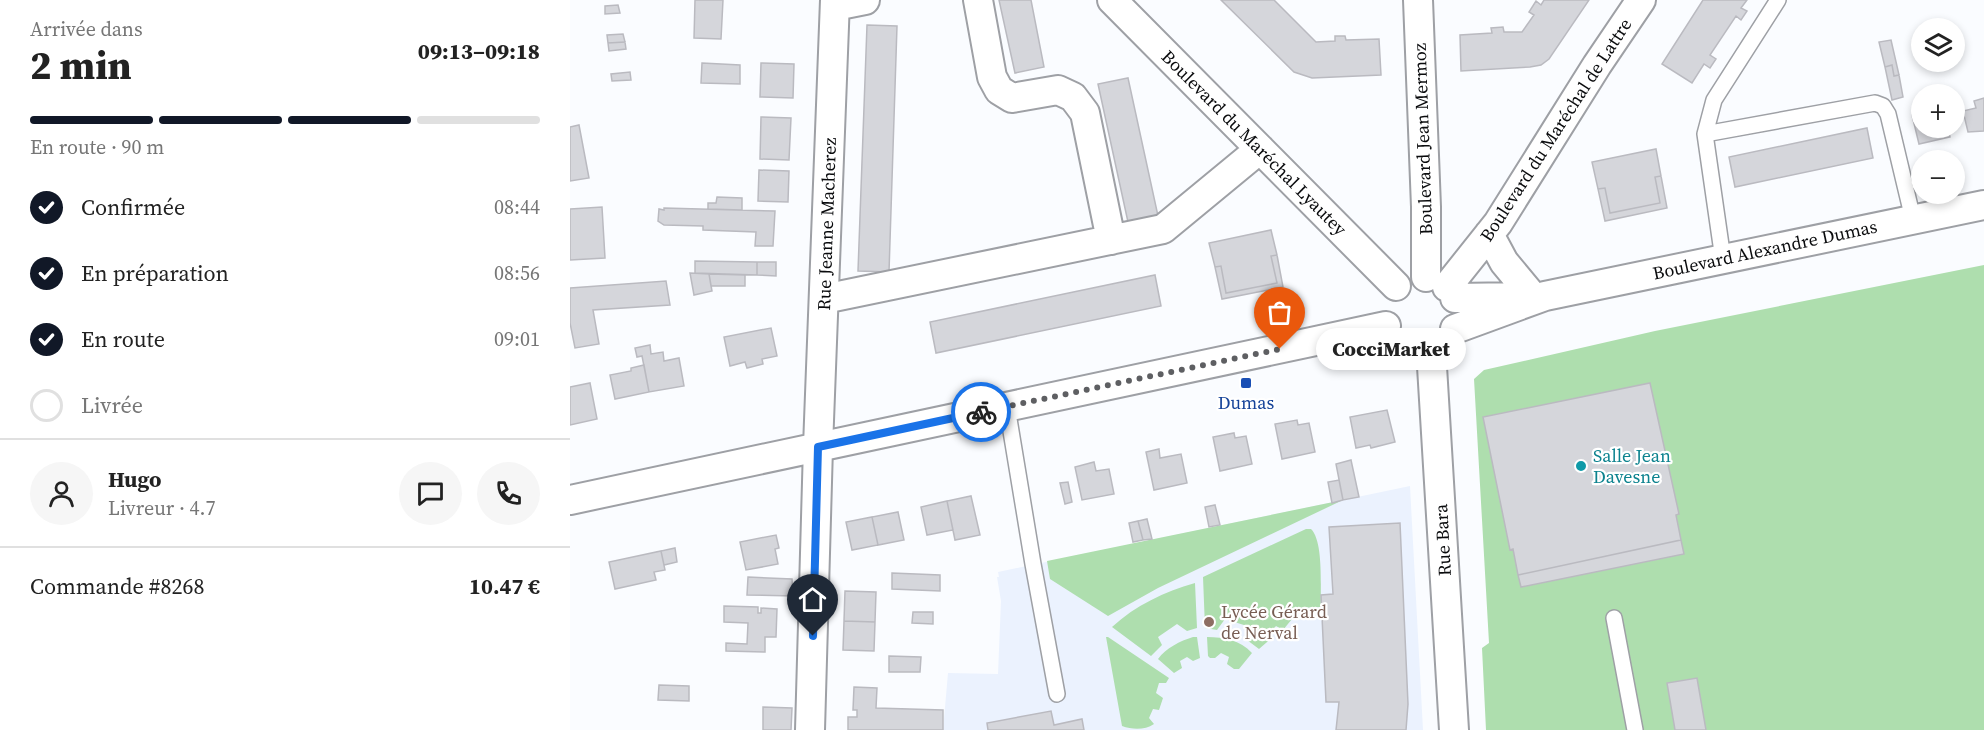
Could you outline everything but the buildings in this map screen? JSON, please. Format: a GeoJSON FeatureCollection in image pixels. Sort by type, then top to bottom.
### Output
{"type":"FeatureCollection","features":[{"type":"Feature","properties":{"kind":"street"},"geometry":{"type":"LineString","coordinates":[[835,3],[865,0]]}},
{"type":"Feature","properties":{"kind":"street"},"geometry":{"type":"LineString","coordinates":[[978,0],[992,77],[999,90],[1012,98],[1058,90],[1073,97],[1085,113],[1111,240]]}},
{"type":"Feature","properties":{"kind":"street","name":"Boulevard du Maréchal Lyautey"},"geometry":{"type":"LineString","coordinates":[[1112,0],[1396,286]]}},
{"type":"Feature","properties":{"kind":"street","name":"Boulevard Jean Mermoz"},"geometry":{"type":"LineString","coordinates":[[1418,0],[1426,207],[1443,288]]}},
{"type":"Feature","properties":{"kind":"street","name":"Boulevard du Maréchal de Lattre"},"geometry":{"type":"LineString","coordinates":[[1443,288],[1490,234],[1641,0]]}},
{"type":"Feature","properties":{"kind":"street","name":"Rue Jeanne Macherez"},"geometry":{"type":"LineString","coordinates":[[810,730],[835,3]]}},
{"type":"Feature","properties":{"kind":"street"},"geometry":{"type":"LineString","coordinates":[[824,299],[1163,230],[1260,149]]}},
{"type":"Feature","properties":{"kind":"street","name":"Boulevard Alexandre Dumas"},"geometry":{"type":"LineString","coordinates":[[1455,329],[1539,296],[1984,204]]}},
{"type":"Feature","properties":{"kind":"street"},"geometry":{"type":"LineString","coordinates":[[1490,234],[1503,262],[1539,296]]}},
{"type":"Feature","properties":{"kind":"street"},"geometry":{"type":"LineString","coordinates":[[1410,278],[1443,288],[1458,319],[1450,338],[1431,350],[1418,351],[1404,347],[1393,338],[1386,326],[1384,312],[1388,298],[1396,286],[1410,278]]}},
{"type":"Feature","properties":{"kind":"street","name":"Boulevard Alexandre Dumas"},"geometry":{"type":"LineString","coordinates":[[1443,288],[1539,296]]}},
{"type":"Feature","properties":{"kind":"street"},"geometry":{"type":"LineString","coordinates":[[570,500],[1386,326]]}},
{"type":"Feature","properties":{"kind":"street","name":"Rue Bara"},"geometry":{"type":"LineString","coordinates":[[1431,350],[1454,730]]}},
{"type":"Feature","properties":{"kind":"lane"},"geometry":{"type":"LineString","coordinates":[[1723,259],[1705,134],[1714,100],[1778,0]]}},
{"type":"Feature","properties":{"kind":"lane"},"geometry":{"type":"LineString","coordinates":[[1705,134],[1875,103],[1883,106],[1888,114],[1913,219]]}},
{"type":"Feature","properties":{"kind":"lane"},"geometry":{"type":"LineString","coordinates":[[1007,407],[1057,694]]}},
{"type":"Feature","properties":{"kind":"lane"},"geometry":{"type":"LineString","coordinates":[[1614,618],[1635,730]]}},
{"type":"Feature","properties":{"kind":"shaded area","name":"Lycée Gérard de Nerval"},"geometry":{"type":"Polygon","coordinates":[[[1410,486],[1423,730],[943,730],[948,673],[998,674],[1001,601],[998,572],[1410,486]]]}},
{"type":"Feature","properties":{"kind":"green space"},"geometry":{"type":"Polygon","coordinates":[[[1984,265],[1984,730],[1486,730],[1482,648],[1489,643],[1474,379],[1484,370],[1655,331],[1984,265]]]}},
{"type":"Feature","properties":{"kind":"green space"},"geometry":{"type":"Polygon","coordinates":[[[1343,500],[1158,588],[1108,616],[1050,579],[1047,561],[1343,500]]]}},
{"type":"Feature","properties":{"kind":"green space"},"geometry":{"type":"Polygon","coordinates":[[[1306,529],[1311,529],[1315,535],[1320,554],[1321,607],[1301,608],[1283,630],[1276,626],[1270,633],[1273,637],[1259,649],[1247,640],[1247,626],[1225,619],[1217,630],[1205,628],[1203,577],[1306,529]]]}},
{"type":"Feature","properties":{"kind":"green space"},"geometry":{"type":"Polygon","coordinates":[[[1195,583],[1197,628],[1187,631],[1177,624],[1158,637],[1162,645],[1151,656],[1112,627],[1151,600],[1195,583]]]}},
{"type":"Feature","properties":{"kind":"green space"},"geometry":{"type":"Polygon","coordinates":[[[1106,637],[1169,678],[1166,683],[1159,683],[1156,693],[1163,698],[1159,710],[1153,709],[1149,718],[1154,724],[1139,729],[1122,726],[1106,637]]]}},
{"type":"Feature","properties":{"kind":"green space"},"geometry":{"type":"Polygon","coordinates":[[[1197,637],[1200,658],[1193,661],[1187,657],[1180,661],[1182,668],[1174,673],[1158,659],[1174,645],[1197,637]]]}},
{"type":"Feature","properties":{"kind":"green space"},"geometry":{"type":"Polygon","coordinates":[[[1207,637],[1231,640],[1252,653],[1239,669],[1234,669],[1227,664],[1229,657],[1221,653],[1215,658],[1208,656],[1207,637]]]}},
{"type":"Feature","properties":{"kind":"way so far"},"geometry":{"type":"LineString","coordinates":[[981,412],[1280,349]]}},
{"type":"Feature","properties":{"kind":"place","name":"CocciMarket"},"geometry":{"type":"Point","coordinates":[1280,349]}},
{"type":"Feature","properties":{"kind":"place","name":"Dumas"},"geometry":{"type":"Point","coordinates":[1246,383]}},
{"type":"Feature","properties":{"kind":"place","name":"Salle Jean Davesne"},"geometry":{"type":"Point","coordinates":[1581,466]}},
{"type":"Feature","properties":{"kind":"place","name":"Lycée Gérard de Nerval"},"geometry":{"type":"Point","coordinates":[1209,622]}},
{"type":"Feature","properties":{"kind":"route"},"geometry":{"type":"LineString","coordinates":[[813,636],[818,447],[981,412]]}}]}
